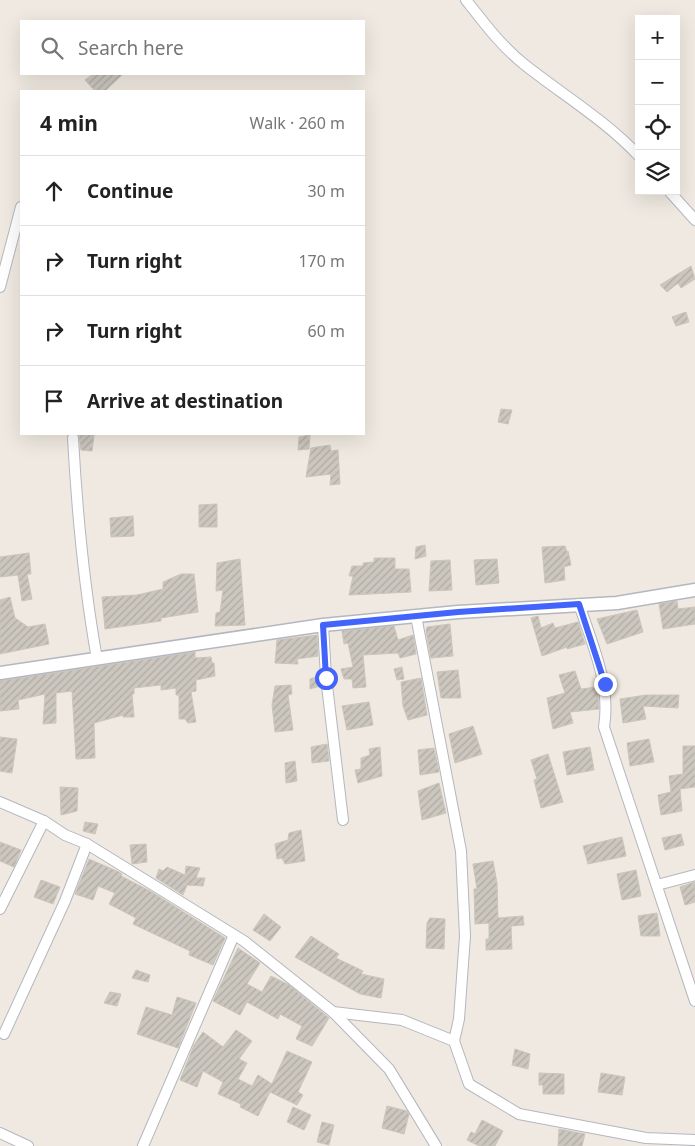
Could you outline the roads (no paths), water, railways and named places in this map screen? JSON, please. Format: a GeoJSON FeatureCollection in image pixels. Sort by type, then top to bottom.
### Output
{"type":"FeatureCollection","features":[{"type":"Feature","properties":{"kind":"street"},"geometry":{"type":"LineString","coordinates":[[466,0],[498,40],[524,64],[601,120],[635,152]]}},
{"type":"Feature","properties":{"kind":"street"},"geometry":{"type":"LineString","coordinates":[[673,195],[695,220]]}},
{"type":"Feature","properties":{"kind":"street"},"geometry":{"type":"LineString","coordinates":[[0,287],[20,211]]}},
{"type":"Feature","properties":{"kind":"street"},"geometry":{"type":"LineString","coordinates":[[72,438],[73,477],[80,544],[97,658]]}},
{"type":"Feature","properties":{"kind":"street"},"geometry":{"type":"LineString","coordinates":[[0,673],[323,625],[416,616],[617,603],[695,590]]}},
{"type":"Feature","properties":{"kind":"street"},"geometry":{"type":"LineString","coordinates":[[579,604],[605,684],[607,708],[604,727],[695,1001]]}},
{"type":"Feature","properties":{"kind":"street"},"geometry":{"type":"LineString","coordinates":[[416,616],[460,851],[465,936],[459,1019],[454,1041],[469,1084],[519,1114],[646,1138],[695,1140]]}},
{"type":"Feature","properties":{"kind":"street"},"geometry":{"type":"LineString","coordinates":[[323,625],[326,678],[343,820]]}},
{"type":"Feature","properties":{"kind":"street"},"geometry":{"type":"LineString","coordinates":[[0,802],[44,821],[66,835],[87,844],[234,934],[333,1012],[389,1069],[431,1144]]}},
{"type":"Feature","properties":{"kind":"street"},"geometry":{"type":"LineString","coordinates":[[0,910],[44,821]]}},
{"type":"Feature","properties":{"kind":"street"},"geometry":{"type":"LineString","coordinates":[[4,1034],[65,901],[87,844]]}},
{"type":"Feature","properties":{"kind":"street"},"geometry":{"type":"LineString","coordinates":[[657,885],[695,875]]}},
{"type":"Feature","properties":{"kind":"street"},"geometry":{"type":"LineString","coordinates":[[143,1146],[234,934]]}},
{"type":"Feature","properties":{"kind":"street"},"geometry":{"type":"LineString","coordinates":[[333,1012],[402,1020],[454,1041]]}},
{"type":"Feature","properties":{"kind":"street"},"geometry":{"type":"LineString","coordinates":[[0,1133],[28,1146]]}}]}
